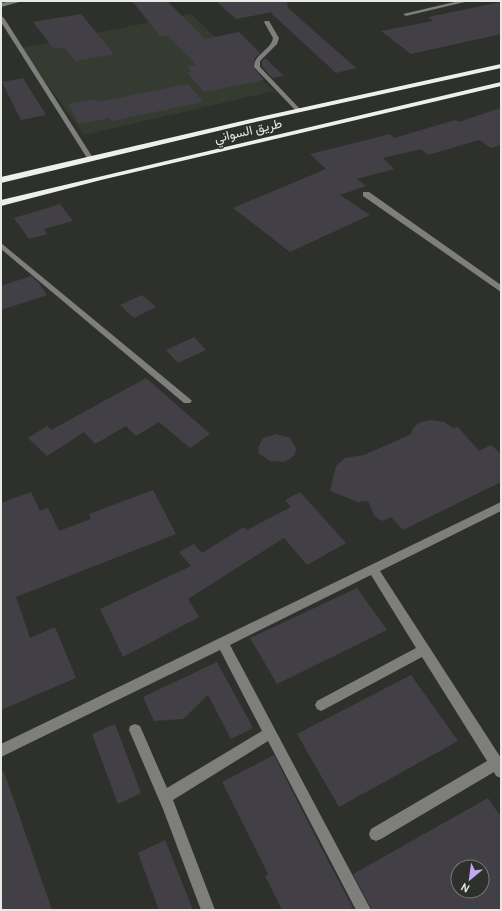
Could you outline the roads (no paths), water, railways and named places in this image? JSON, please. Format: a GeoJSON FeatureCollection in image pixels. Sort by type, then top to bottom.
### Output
{"type":"FeatureCollection","features":[{"type":"Feature","properties":{"kind":"highway","name":"طريق السواني"},"geometry":{"type":"LineString","coordinates":[[1,180],[298,110],[501,66]]}},
{"type":"Feature","properties":{"kind":"highway","name":"طريق السواني"},"geometry":{"type":"LineString","coordinates":[[1,203],[100,178],[501,84]]}},
{"type":"Feature","properties":{"kind":"street"},"geometry":{"type":"LineString","coordinates":[[1,5],[20,1]]}},
{"type":"Feature","properties":{"kind":"street"},"geometry":{"type":"LineString","coordinates":[[406,14],[466,1]]}},
{"type":"Feature","properties":{"kind":"street"},"geometry":{"type":"LineString","coordinates":[[1,18],[90,158]]}},
{"type":"Feature","properties":{"kind":"street"},"geometry":{"type":"LineString","coordinates":[[267,22],[276,38],[275,43],[257,61],[258,67],[298,110]]}},
{"type":"Feature","properties":{"kind":"street"},"geometry":{"type":"LineString","coordinates":[[366,194],[501,289]]}},
{"type":"Feature","properties":{"kind":"street"},"geometry":{"type":"LineString","coordinates":[[1,245],[187,401]]}},
{"type":"Feature","properties":{"kind":"street"},"geometry":{"type":"LineString","coordinates":[[1,751],[501,506]]}},
{"type":"Feature","properties":{"kind":"street"},"geometry":{"type":"LineString","coordinates":[[373,569],[498,767],[376,834]]}},
{"type":"Feature","properties":{"kind":"street"},"geometry":{"type":"LineString","coordinates":[[222,642],[364,910]]}},
{"type":"Feature","properties":{"kind":"street"},"geometry":{"type":"LineString","coordinates":[[321,705],[424,650]]}},
{"type":"Feature","properties":{"kind":"street"},"geometry":{"type":"LineString","coordinates":[[135,730],[165,797],[208,910]]}},
{"type":"Feature","properties":{"kind":"street"},"geometry":{"type":"LineString","coordinates":[[165,797],[270,733]]}}]}
